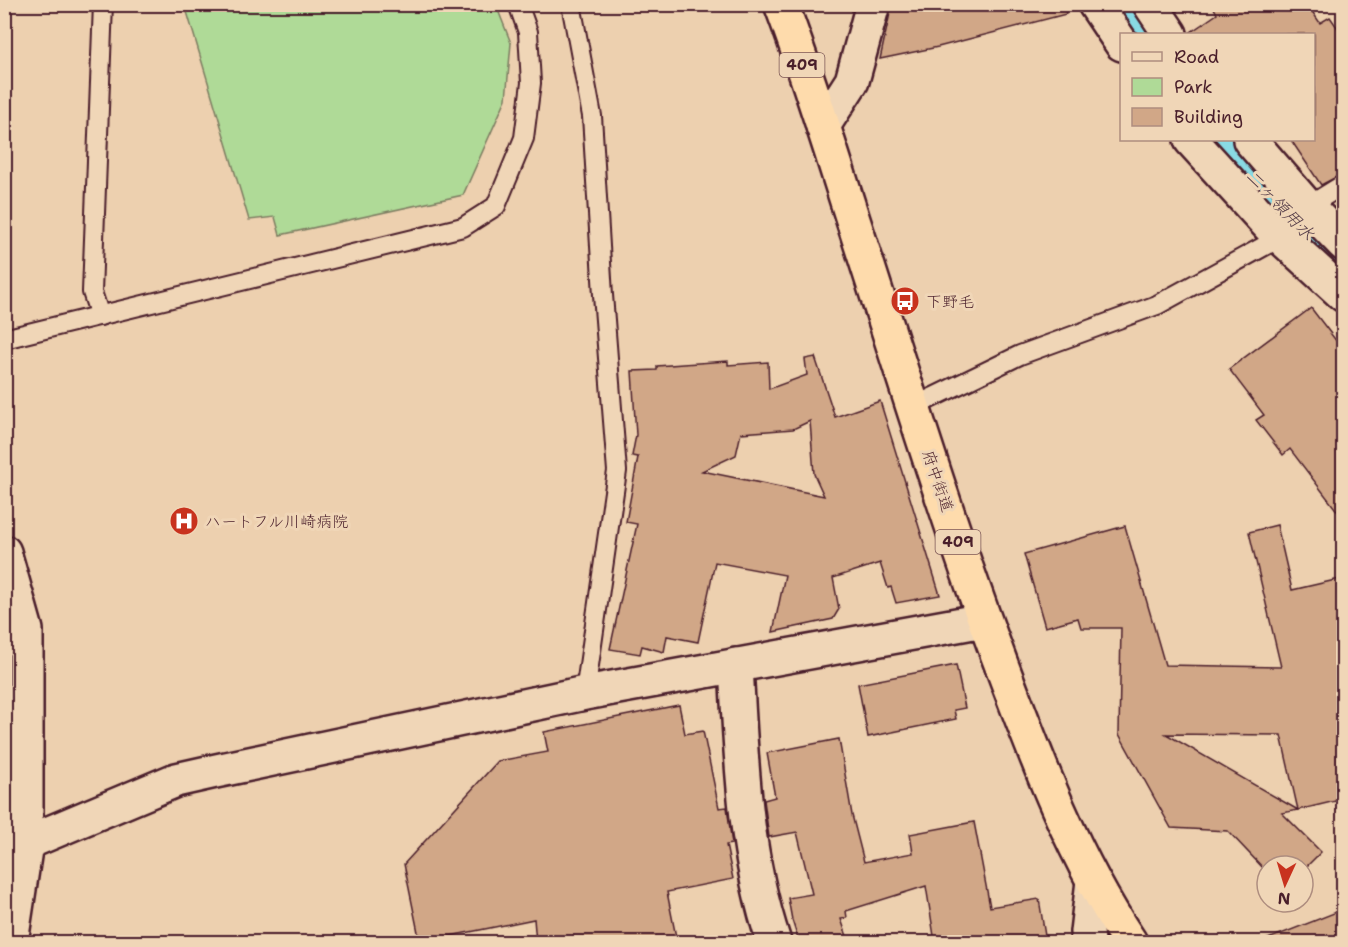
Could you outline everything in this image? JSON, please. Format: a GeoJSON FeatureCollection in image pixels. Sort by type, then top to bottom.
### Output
{"type":"FeatureCollection","features":[{"type":"Feature","properties":{"kind":"highway","name":"府中街道"},"geometry":{"type":"LineString","coordinates":[[781,4],[984,620],[1065,826],[1093,881],[1130,942]]}},
{"type":"Feature","properties":{"kind":"street"},"geometry":{"type":"LineString","coordinates":[[823,126],[852,81],[873,4]]}},
{"type":"Feature","properties":{"kind":"street"},"geometry":{"type":"LineString","coordinates":[[1095,4],[1120,41]]}},
{"type":"Feature","properties":{"kind":"street"},"geometry":{"type":"LineString","coordinates":[[1150,4],[1169,33]]}},
{"type":"Feature","properties":{"kind":"street"},"geometry":{"type":"LineString","coordinates":[[1192,141],[1288,222],[1344,295]]}},
{"type":"Feature","properties":{"kind":"street"},"geometry":{"type":"LineString","coordinates":[[1250,141],[1288,222],[1344,244]]}},
{"type":"Feature","properties":{"kind":"street"},"geometry":{"type":"LineString","coordinates":[[4,552],[14,625],[15,849],[11,942]]}},
{"type":"Feature","properties":{"kind":"street"},"geometry":{"type":"LineString","coordinates":[[15,849],[176,780],[585,693],[984,620]]}},
{"type":"Feature","properties":{"kind":"street"},"geometry":{"type":"LineString","coordinates":[[736,665],[743,793],[755,868],[774,942]]}},
{"type":"Feature","properties":{"kind":"street"},"geometry":{"type":"LineString","coordinates":[[1088,942],[1087,932],[1093,881]]}},
{"type":"Feature","properties":{"kind":"lane"},"geometry":{"type":"LineString","coordinates":[[100,316],[92,292],[103,4]]}},
{"type":"Feature","properties":{"kind":"lane"},"geometry":{"type":"LineString","coordinates":[[4,339],[463,227],[496,206],[524,138],[531,83],[528,32],[518,4]]}},
{"type":"Feature","properties":{"kind":"lane"},"geometry":{"type":"LineString","coordinates":[[571,4],[592,116],[617,471],[585,693]]}},
{"type":"Feature","properties":{"kind":"lane"},"geometry":{"type":"LineString","coordinates":[[913,407],[1020,356],[1157,305],[1344,184]]}},
{"type":"Feature","properties":{"kind":"green space"},"geometry":{"type":"Polygon","coordinates":[[[185,5],[496,5],[511,43],[506,99],[463,195],[280,235],[275,217],[249,220],[185,5]]]}},
{"type":"Feature","properties":{"kind":"building"},"geometry":{"type":"Polygon","coordinates":[[[892,4],[1064,4],[1066,14],[938,47],[880,59],[892,4]]]}},
{"type":"Feature","properties":{"kind":"building"},"geometry":{"type":"Polygon","coordinates":[[[1212,4],[1307,4],[1320,23],[1330,17],[1344,37],[1344,173],[1321,185],[1292,141],[1315,141],[1315,33],[1189,33],[1217,14],[1212,4]]]}},
{"type":"Feature","properties":{"kind":"building"},"geometry":{"type":"Polygon","coordinates":[[[1311,308],[1344,351],[1344,520],[1290,449],[1283,455],[1256,420],[1264,415],[1229,369],[1311,308]]]}},
{"type":"Feature","properties":{"kind":"building"},"geometry":{"type":"Polygon","coordinates":[[[815,357],[835,417],[880,401],[940,595],[896,603],[891,587],[888,588],[880,563],[833,578],[839,609],[833,619],[773,632],[785,575],[715,562],[698,642],[667,636],[664,652],[642,646],[640,654],[610,649],[637,524],[626,522],[638,457],[632,456],[636,435],[632,371],[657,370],[657,366],[728,361],[728,365],[768,362],[769,389],[807,375],[805,359],[815,357]],[[810,421],[793,429],[741,433],[736,455],[702,471],[824,496],[814,474],[810,421]]]}},
{"type":"Feature","properties":{"kind":"building"},"geometry":{"type":"Polygon","coordinates":[[[1277,525],[1292,590],[1344,578],[1344,799],[1298,810],[1282,813],[1321,852],[1315,858],[1315,854],[1255,854],[1255,859],[1228,831],[1171,828],[1119,734],[1121,628],[1081,628],[1078,618],[1045,627],[1024,554],[1125,526],[1165,665],[1281,667],[1249,532],[1277,525]],[[1166,734],[1298,810],[1281,735],[1166,734]]]}},
{"type":"Feature","properties":{"kind":"building"},"geometry":{"type":"Polygon","coordinates":[[[956,665],[965,708],[954,710],[956,719],[868,737],[858,684],[956,665]]]}},
{"type":"Feature","properties":{"kind":"building"},"geometry":{"type":"Polygon","coordinates":[[[679,705],[685,734],[703,731],[719,808],[727,807],[732,844],[726,845],[733,879],[667,892],[677,942],[536,942],[534,919],[420,942],[404,864],[498,761],[548,752],[544,732],[679,705]]]}},
{"type":"Feature","properties":{"kind":"building"},"geometry":{"type":"Polygon","coordinates":[[[839,739],[852,815],[864,862],[913,853],[910,834],[974,822],[990,907],[1039,899],[1046,942],[935,942],[926,886],[846,911],[847,918],[841,919],[849,942],[799,942],[788,898],[812,894],[797,832],[769,837],[764,800],[775,797],[767,753],[839,739]]]}},
{"type":"Feature","properties":{"kind":"building"},"geometry":{"type":"Polygon","coordinates":[[[1344,909],[1344,942],[1263,942],[1263,941],[1344,909]]]}},
{"type":"Feature","properties":{"kind":"waterway","name":"二ヶ領用水"},"geometry":{"type":"LineString","coordinates":[[1122,4],[1141,33]]}},
{"type":"Feature","properties":{"kind":"waterway","name":"二ヶ領用水"},"geometry":{"type":"LineString","coordinates":[[1219,141],[1278,206],[1344,268]]}},
{"type":"Feature","properties":{"kind":"place","name":"下野毛"},"geometry":{"type":"Point","coordinates":[905,301]}},
{"type":"Feature","properties":{"kind":"place","name":"ハートフル川崎病院"},"geometry":{"type":"Point","coordinates":[184,521]}}]}
